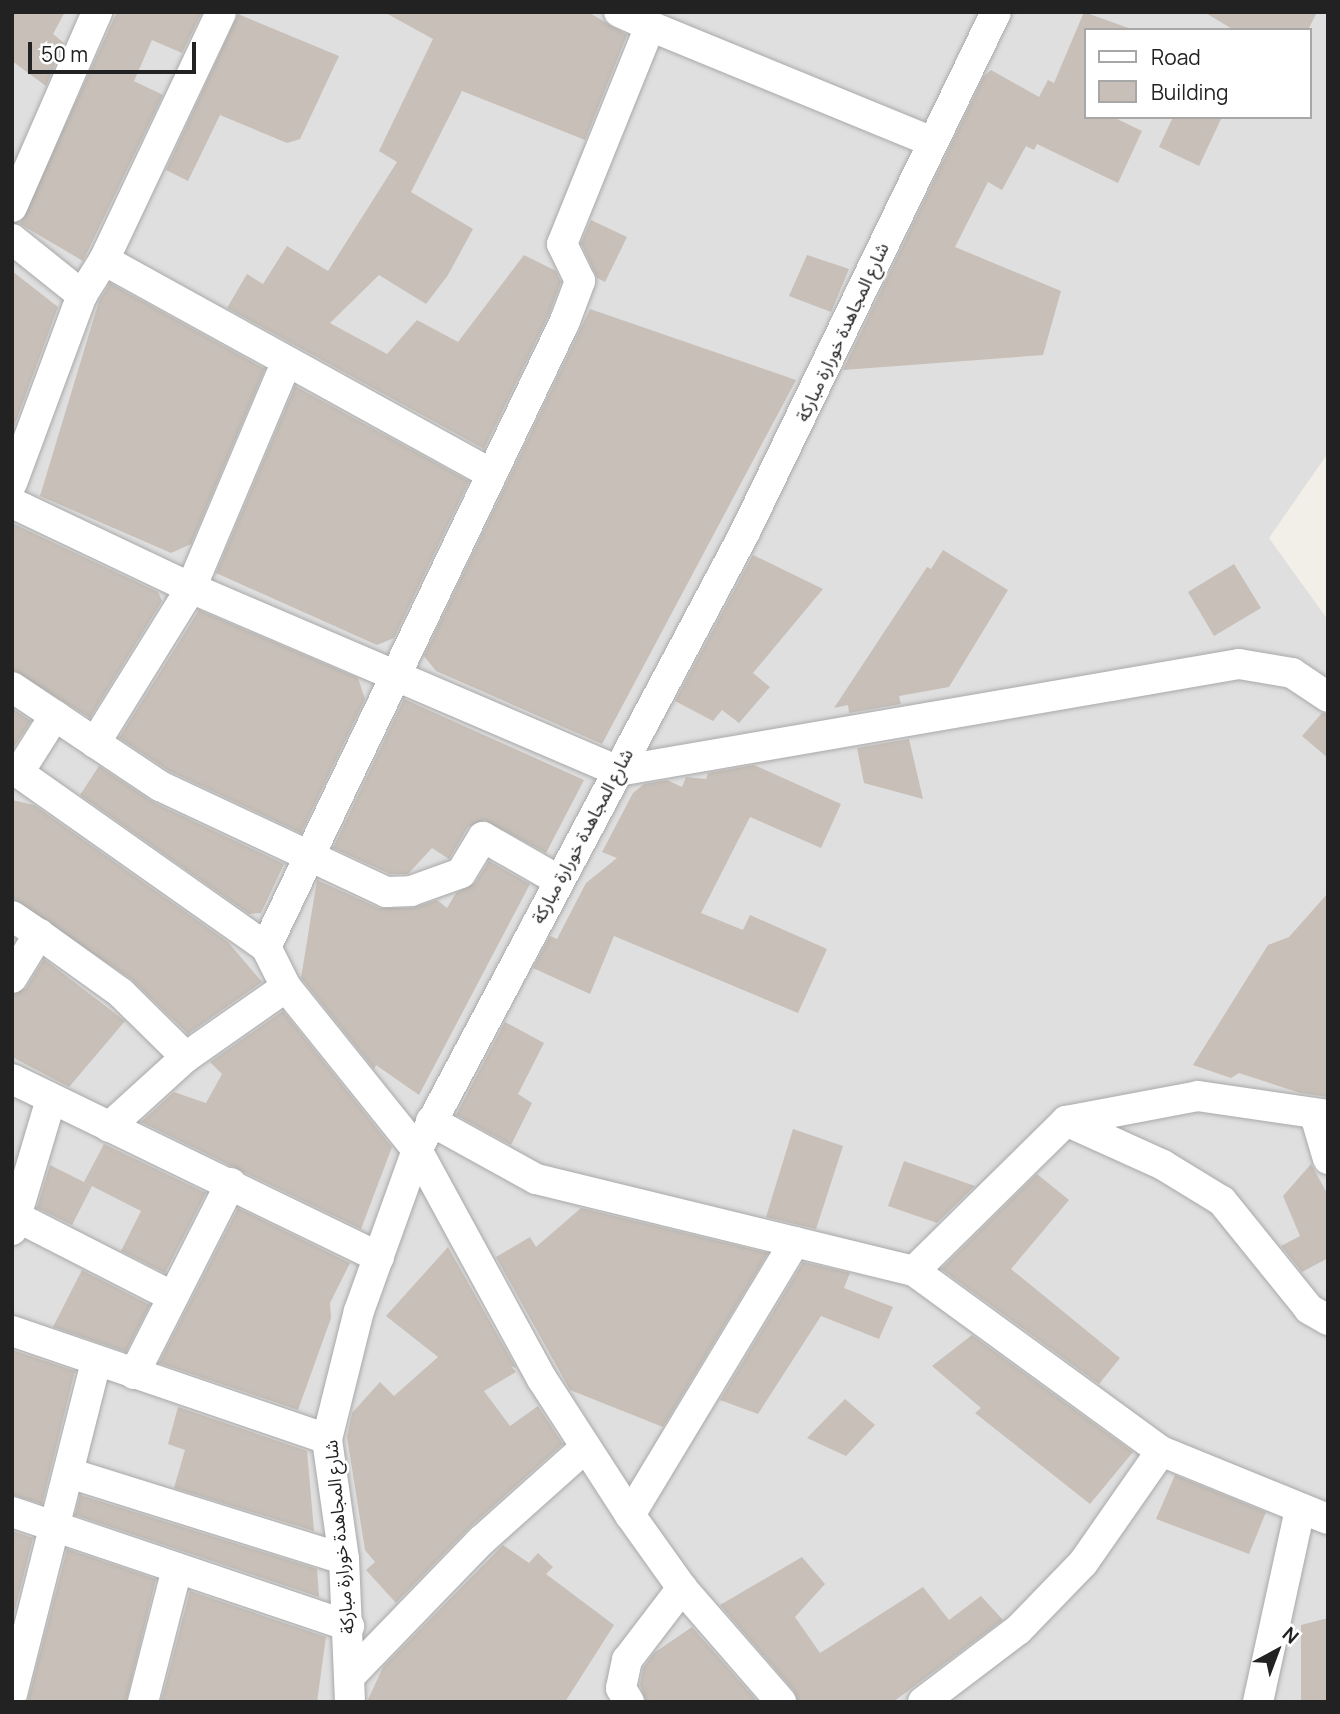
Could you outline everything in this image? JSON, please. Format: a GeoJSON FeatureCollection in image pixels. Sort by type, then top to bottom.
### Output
{"type":"FeatureCollection","features":[{"type":"Feature","properties":{"kind":"street"},"geometry":{"type":"LineString","coordinates":[[12,207],[97,12]]}},
{"type":"Feature","properties":{"kind":"street"},"geometry":{"type":"LineString","coordinates":[[12,483],[82,295],[104,260],[221,12]]}},
{"type":"Feature","properties":{"kind":"street"},"geometry":{"type":"LineString","coordinates":[[619,12],[932,141]]}},
{"type":"Feature","properties":{"kind":"street","name":"شارع المجاهدة خورارة مباركة"},"geometry":{"type":"LineString","coordinates":[[350,1689],[344,1559],[327,1439],[359,1311],[416,1150],[745,532],[996,12]]}},
{"type":"Feature","properties":{"kind":"street"},"geometry":{"type":"LineString","coordinates":[[267,947],[307,856],[396,676],[580,282],[562,244],[650,26]]}},
{"type":"Feature","properties":{"kind":"street"},"geometry":{"type":"LineString","coordinates":[[12,239],[82,295]]}},
{"type":"Feature","properties":{"kind":"street"},"geometry":{"type":"LineString","coordinates":[[104,260],[286,363],[492,474]]}},
{"type":"Feature","properties":{"kind":"street"},"geometry":{"type":"LineString","coordinates":[[95,743],[191,588],[286,363]]}},
{"type":"Feature","properties":{"kind":"street"},"geometry":{"type":"LineString","coordinates":[[12,503],[191,588],[618,771],[1239,663],[1292,673],[1328,697]]}},
{"type":"Feature","properties":{"kind":"street"},"geometry":{"type":"LineString","coordinates":[[12,687],[160,786],[386,892],[411,891],[461,873],[483,837],[558,880]]}},
{"type":"Feature","properties":{"kind":"street"},"geometry":{"type":"LineString","coordinates":[[55,715],[16,770],[267,947],[286,987],[416,1150],[585,1448],[630,1515],[682,1588],[781,1702]]}},
{"type":"Feature","properties":{"kind":"street"},"geometry":{"type":"LineString","coordinates":[[12,916],[121,993],[186,1057]]}},
{"type":"Feature","properties":{"kind":"street"},"geometry":{"type":"LineString","coordinates":[[12,978],[39,934]]}},
{"type":"Feature","properties":{"kind":"street"},"geometry":{"type":"LineString","coordinates":[[108,1127],[186,1057],[286,987]]}},
{"type":"Feature","properties":{"kind":"street"},"geometry":{"type":"LineString","coordinates":[[12,1079],[379,1257]]}},
{"type":"Feature","properties":{"kind":"street"},"geometry":{"type":"LineString","coordinates":[[914,1271],[1066,1121],[1198,1096],[1321,1115],[1328,1158]]}},
{"type":"Feature","properties":{"kind":"street"},"geometry":{"type":"LineString","coordinates":[[51,1099],[23,1155],[15,1223],[173,1297]]}},
{"type":"Feature","properties":{"kind":"street"},"geometry":{"type":"LineString","coordinates":[[431,1121],[536,1179],[914,1271],[1161,1451],[1314,1514],[1258,1702]]}},
{"type":"Feature","properties":{"kind":"street"},"geometry":{"type":"LineString","coordinates":[[1066,1121],[1163,1166],[1222,1201],[1309,1308],[1328,1321]]}},
{"type":"Feature","properties":{"kind":"street"},"geometry":{"type":"LineString","coordinates":[[134,1374],[231,1183]]}},
{"type":"Feature","properties":{"kind":"street"},"geometry":{"type":"LineString","coordinates":[[630,1515],[795,1242]]}},
{"type":"Feature","properties":{"kind":"street"},"geometry":{"type":"LineString","coordinates":[[12,1331],[327,1439]]}},
{"type":"Feature","properties":{"kind":"street"},"geometry":{"type":"LineString","coordinates":[[12,1694],[96,1361]]}},
{"type":"Feature","properties":{"kind":"street"},"geometry":{"type":"LineString","coordinates":[[350,1689],[482,1541],[585,1448]]}},
{"type":"Feature","properties":{"kind":"street"},"geometry":{"type":"LineString","coordinates":[[923,1702],[1018,1630],[1083,1563],[1161,1451]]}},
{"type":"Feature","properties":{"kind":"street"},"geometry":{"type":"LineString","coordinates":[[69,1473],[344,1559]]}},
{"type":"Feature","properties":{"kind":"street"},"geometry":{"type":"LineString","coordinates":[[12,1512],[349,1626]]}},
{"type":"Feature","properties":{"kind":"street"},"geometry":{"type":"LineString","coordinates":[[143,1702],[177,1569]]}},
{"type":"Feature","properties":{"kind":"street"},"geometry":{"type":"LineString","coordinates":[[629,1702],[621,1688],[627,1660],[682,1588]]}},
{"type":"Feature","properties":{"kind":"shaded area"},"geometry":{"type":"Polygon","coordinates":[[[12,12],[1328,12],[1328,453],[1269,538],[1328,620],[1328,1702],[12,1702],[12,12]]]}},
{"type":"Feature","properties":{"kind":"building"},"geometry":{"type":"Polygon","coordinates":[[[12,12],[65,12],[53,34],[64,43],[46,86],[12,61],[12,12]]]}},
{"type":"Feature","properties":{"kind":"building"},"geometry":{"type":"Polygon","coordinates":[[[117,12],[202,12],[182,53],[152,40],[134,81],[163,95],[83,261],[20,224],[117,12]]]}},
{"type":"Feature","properties":{"kind":"building"},"geometry":{"type":"Polygon","coordinates":[[[384,12],[588,12],[627,35],[585,140],[462,91],[411,192],[473,229],[448,275],[426,304],[379,275],[330,323],[387,354],[417,320],[458,342],[524,255],[556,271],[561,282],[549,314],[484,449],[227,308],[247,274],[263,284],[287,246],[328,271],[397,162],[379,151],[433,39],[384,12]]]}},
{"type":"Feature","properties":{"kind":"building"},"geometry":{"type":"Polygon","coordinates":[[[1084,12],[1128,28],[1084,28],[1084,119],[1117,119],[1142,131],[1118,183],[1037,144],[1034,150],[1026,146],[1002,190],[988,182],[955,247],[1061,291],[1043,355],[843,370],[984,76],[991,70],[1039,97],[1048,80],[1054,83],[1084,12]]]}},
{"type":"Feature","properties":{"kind":"building"},"geometry":{"type":"Polygon","coordinates":[[[1204,12],[1317,12],[1309,28],[1231,28],[1204,12]]]}},
{"type":"Feature","properties":{"kind":"building"},"geometry":{"type":"Polygon","coordinates":[[[238,14],[339,56],[300,139],[287,143],[220,115],[188,181],[166,170],[238,14]]]}},
{"type":"Feature","properties":{"kind":"building"},"geometry":{"type":"Polygon","coordinates":[[[1172,119],[1221,119],[1199,166],[1159,147],[1172,119]]]}},
{"type":"Feature","properties":{"kind":"building"},"geometry":{"type":"Polygon","coordinates":[[[591,220],[627,237],[605,282],[597,278],[581,243],[591,220]]]}},
{"type":"Feature","properties":{"kind":"building"},"geometry":{"type":"Polygon","coordinates":[[[807,255],[849,269],[831,312],[789,296],[807,255]]]}},
{"type":"Feature","properties":{"kind":"building"},"geometry":{"type":"Polygon","coordinates":[[[12,271],[58,307],[12,432],[12,271]]]}},
{"type":"Feature","properties":{"kind":"building"},"geometry":{"type":"Polygon","coordinates":[[[110,283],[265,369],[191,544],[171,553],[40,496],[99,301],[110,283]]]}},
{"type":"Feature","properties":{"kind":"building"},"geometry":{"type":"Polygon","coordinates":[[[590,309],[796,380],[602,744],[436,671],[424,656],[590,309]]]}},
{"type":"Feature","properties":{"kind":"building"},"geometry":{"type":"Polygon","coordinates":[[[295,386],[469,481],[394,638],[377,645],[216,573],[295,386]]]}},
{"type":"Feature","properties":{"kind":"building"},"geometry":{"type":"Polygon","coordinates":[[[12,523],[158,592],[162,601],[90,718],[12,670],[12,523]]]}},
{"type":"Feature","properties":{"kind":"building"},"geometry":{"type":"Polygon","coordinates":[[[943,550],[1008,590],[949,687],[899,696],[901,704],[849,713],[848,705],[834,708],[927,567],[931,569],[943,550]]]}},
{"type":"Feature","properties":{"kind":"building"},"geometry":{"type":"Polygon","coordinates":[[[753,555],[823,589],[753,673],[770,687],[739,723],[722,710],[713,721],[675,701],[753,555]]]}},
{"type":"Feature","properties":{"kind":"building"},"geometry":{"type":"Polygon","coordinates":[[[1234,564],[1261,608],[1214,636],[1188,592],[1234,564]]]}},
{"type":"Feature","properties":{"kind":"building"},"geometry":{"type":"Polygon","coordinates":[[[199,610],[358,678],[365,699],[301,833],[169,771],[119,738],[199,610]]]}},
{"type":"Feature","properties":{"kind":"building"},"geometry":{"type":"Polygon","coordinates":[[[404,699],[584,780],[546,853],[484,820],[468,827],[449,859],[432,848],[408,874],[390,874],[333,848],[404,699]]]}},
{"type":"Feature","properties":{"kind":"building"},"geometry":{"type":"Polygon","coordinates":[[[12,708],[31,721],[12,750],[12,708]]]}},
{"type":"Feature","properties":{"kind":"building"},"geometry":{"type":"Polygon","coordinates":[[[1322,713],[1328,714],[1328,758],[1302,736],[1322,713]]]}},
{"type":"Feature","properties":{"kind":"building"},"geometry":{"type":"Polygon","coordinates":[[[909,739],[923,799],[864,783],[857,748],[909,739]]]}},
{"type":"Feature","properties":{"kind":"building"},"geometry":{"type":"Polygon","coordinates":[[[754,765],[841,804],[821,848],[750,817],[701,913],[743,930],[750,915],[827,949],[798,1013],[614,936],[590,994],[533,968],[550,936],[557,939],[586,883],[617,858],[602,852],[633,793],[644,784],[667,780],[682,787],[686,777],[706,779],[708,773],[754,765]]]}},
{"type":"Feature","properties":{"kind":"building"},"geometry":{"type":"Polygon","coordinates":[[[99,766],[153,802],[284,864],[261,913],[249,914],[80,795],[99,766]]]}},
{"type":"Feature","properties":{"kind":"building"},"geometry":{"type":"Polygon","coordinates":[[[12,800],[34,805],[228,942],[262,982],[188,1034],[131,979],[12,899],[12,800]]]}},
{"type":"Feature","properties":{"kind":"building"},"geometry":{"type":"Polygon","coordinates":[[[489,861],[530,884],[419,1095],[376,1065],[374,1069],[301,978],[317,880],[379,908],[412,908],[437,900],[447,908],[456,893],[475,883],[489,861]]]}},
{"type":"Feature","properties":{"kind":"building"},"geometry":{"type":"Polygon","coordinates":[[[1328,893],[1328,1097],[1300,1093],[1239,1073],[1231,1078],[1193,1065],[1268,945],[1289,937],[1328,893]]]}},
{"type":"Feature","properties":{"kind":"building"},"geometry":{"type":"Polygon","coordinates":[[[44,959],[125,1021],[69,1087],[12,1057],[12,995],[26,988],[44,959]]]}},
{"type":"Feature","properties":{"kind":"building"},"geometry":{"type":"Polygon","coordinates":[[[283,1011],[392,1147],[361,1229],[141,1122],[174,1092],[206,1103],[222,1074],[210,1062],[283,1011]]]}},
{"type":"Feature","properties":{"kind":"building"},"geometry":{"type":"Polygon","coordinates":[[[505,1022],[544,1043],[518,1094],[532,1103],[511,1145],[456,1115],[505,1022]]]}},
{"type":"Feature","properties":{"kind":"building"},"geometry":{"type":"Polygon","coordinates":[[[793,1129],[843,1146],[816,1229],[766,1217],[793,1129]]]}},
{"type":"Feature","properties":{"kind":"building"},"geometry":{"type":"Polygon","coordinates":[[[104,1144],[206,1193],[165,1273],[121,1251],[141,1211],[84,1182],[104,1144]]]}},
{"type":"Feature","properties":{"kind":"building"},"geometry":{"type":"Polygon","coordinates":[[[904,1161],[975,1186],[937,1223],[888,1206],[904,1161]]]}},
{"type":"Feature","properties":{"kind":"building"},"geometry":{"type":"Polygon","coordinates":[[[1311,1164],[1328,1195],[1328,1258],[1302,1272],[1281,1246],[1300,1236],[1283,1196],[1311,1164]]]}},
{"type":"Feature","properties":{"kind":"building"},"geometry":{"type":"Polygon","coordinates":[[[50,1165],[92,1186],[72,1225],[37,1208],[50,1165]]]}},
{"type":"Feature","properties":{"kind":"building"},"geometry":{"type":"Polygon","coordinates":[[[1037,1174],[1069,1200],[1011,1269],[1120,1358],[1099,1384],[941,1269],[1037,1174]]]}},
{"type":"Feature","properties":{"kind":"building"},"geometry":{"type":"Polygon","coordinates":[[[238,1208],[350,1263],[330,1303],[331,1318],[298,1410],[159,1363],[238,1208]]]}},
{"type":"Feature","properties":{"kind":"building"},"geometry":{"type":"Polygon","coordinates":[[[581,1208],[768,1253],[663,1427],[570,1390],[496,1257],[530,1237],[536,1247],[581,1208]]]}},
{"type":"Feature","properties":{"kind":"building"},"geometry":{"type":"Polygon","coordinates":[[[448,1247],[516,1368],[511,1366],[516,1372],[484,1391],[510,1426],[538,1406],[563,1444],[470,1527],[396,1603],[366,1570],[375,1562],[365,1550],[347,1437],[352,1413],[380,1382],[394,1396],[438,1357],[386,1316],[448,1247]]]}},
{"type":"Feature","properties":{"kind":"building"},"geometry":{"type":"Polygon","coordinates":[[[803,1262],[850,1273],[844,1288],[893,1307],[879,1339],[821,1316],[758,1414],[720,1400],[803,1262]]]}},
{"type":"Feature","properties":{"kind":"building"},"geometry":{"type":"Polygon","coordinates":[[[82,1270],[150,1305],[126,1352],[53,1327],[82,1270]]]}},
{"type":"Feature","properties":{"kind":"building"},"geometry":{"type":"Polygon","coordinates":[[[972,1335],[1133,1452],[1090,1504],[975,1413],[981,1408],[932,1366],[972,1335]]]}},
{"type":"Feature","properties":{"kind":"building"},"geometry":{"type":"Polygon","coordinates":[[[12,1350],[75,1371],[42,1504],[12,1495],[12,1350]]]}},
{"type":"Feature","properties":{"kind":"building"},"geometry":{"type":"Polygon","coordinates":[[[845,1399],[875,1425],[846,1456],[807,1438],[845,1399]]]}},
{"type":"Feature","properties":{"kind":"building"},"geometry":{"type":"Polygon","coordinates":[[[178,1407],[307,1451],[314,1531],[174,1488],[185,1450],[168,1444],[178,1407]]]}},
{"type":"Feature","properties":{"kind":"building"},"geometry":{"type":"Polygon","coordinates":[[[1175,1475],[1266,1512],[1249,1554],[1156,1519],[1175,1475]]]}},
{"type":"Feature","properties":{"kind":"building"},"geometry":{"type":"Polygon","coordinates":[[[80,1495],[317,1569],[319,1597],[75,1515],[80,1495]]]}},
{"type":"Feature","properties":{"kind":"building"},"geometry":{"type":"Polygon","coordinates":[[[12,1531],[33,1538],[12,1621],[12,1531]]]}},
{"type":"Feature","properties":{"kind":"building"},"geometry":{"type":"Polygon","coordinates":[[[503,1545],[529,1563],[538,1553],[553,1567],[546,1574],[614,1625],[565,1702],[367,1702],[383,1667],[503,1545]]]}},
{"type":"Feature","properties":{"kind":"building"},"geometry":{"type":"Polygon","coordinates":[[[67,1549],[156,1579],[126,1702],[28,1700],[67,1549]]]}},
{"type":"Feature","properties":{"kind":"building"},"geometry":{"type":"Polygon","coordinates":[[[802,1557],[825,1584],[795,1617],[820,1653],[923,1587],[949,1620],[981,1596],[1003,1620],[893,1702],[798,1702],[794,1691],[720,1605],[802,1557]]]}},
{"type":"Feature","properties":{"kind":"building"},"geometry":{"type":"Polygon","coordinates":[[[190,1591],[326,1637],[317,1702],[161,1702],[190,1591]]]}},
{"type":"Feature","properties":{"kind":"building"},"geometry":{"type":"Polygon","coordinates":[[[1328,1618],[1328,1702],[1301,1702],[1301,1625],[1328,1618]]]}},
{"type":"Feature","properties":{"kind":"building"},"geometry":{"type":"Polygon","coordinates":[[[692,1627],[758,1702],[646,1702],[640,1685],[643,1668],[654,1653],[692,1627]]]}}]}
